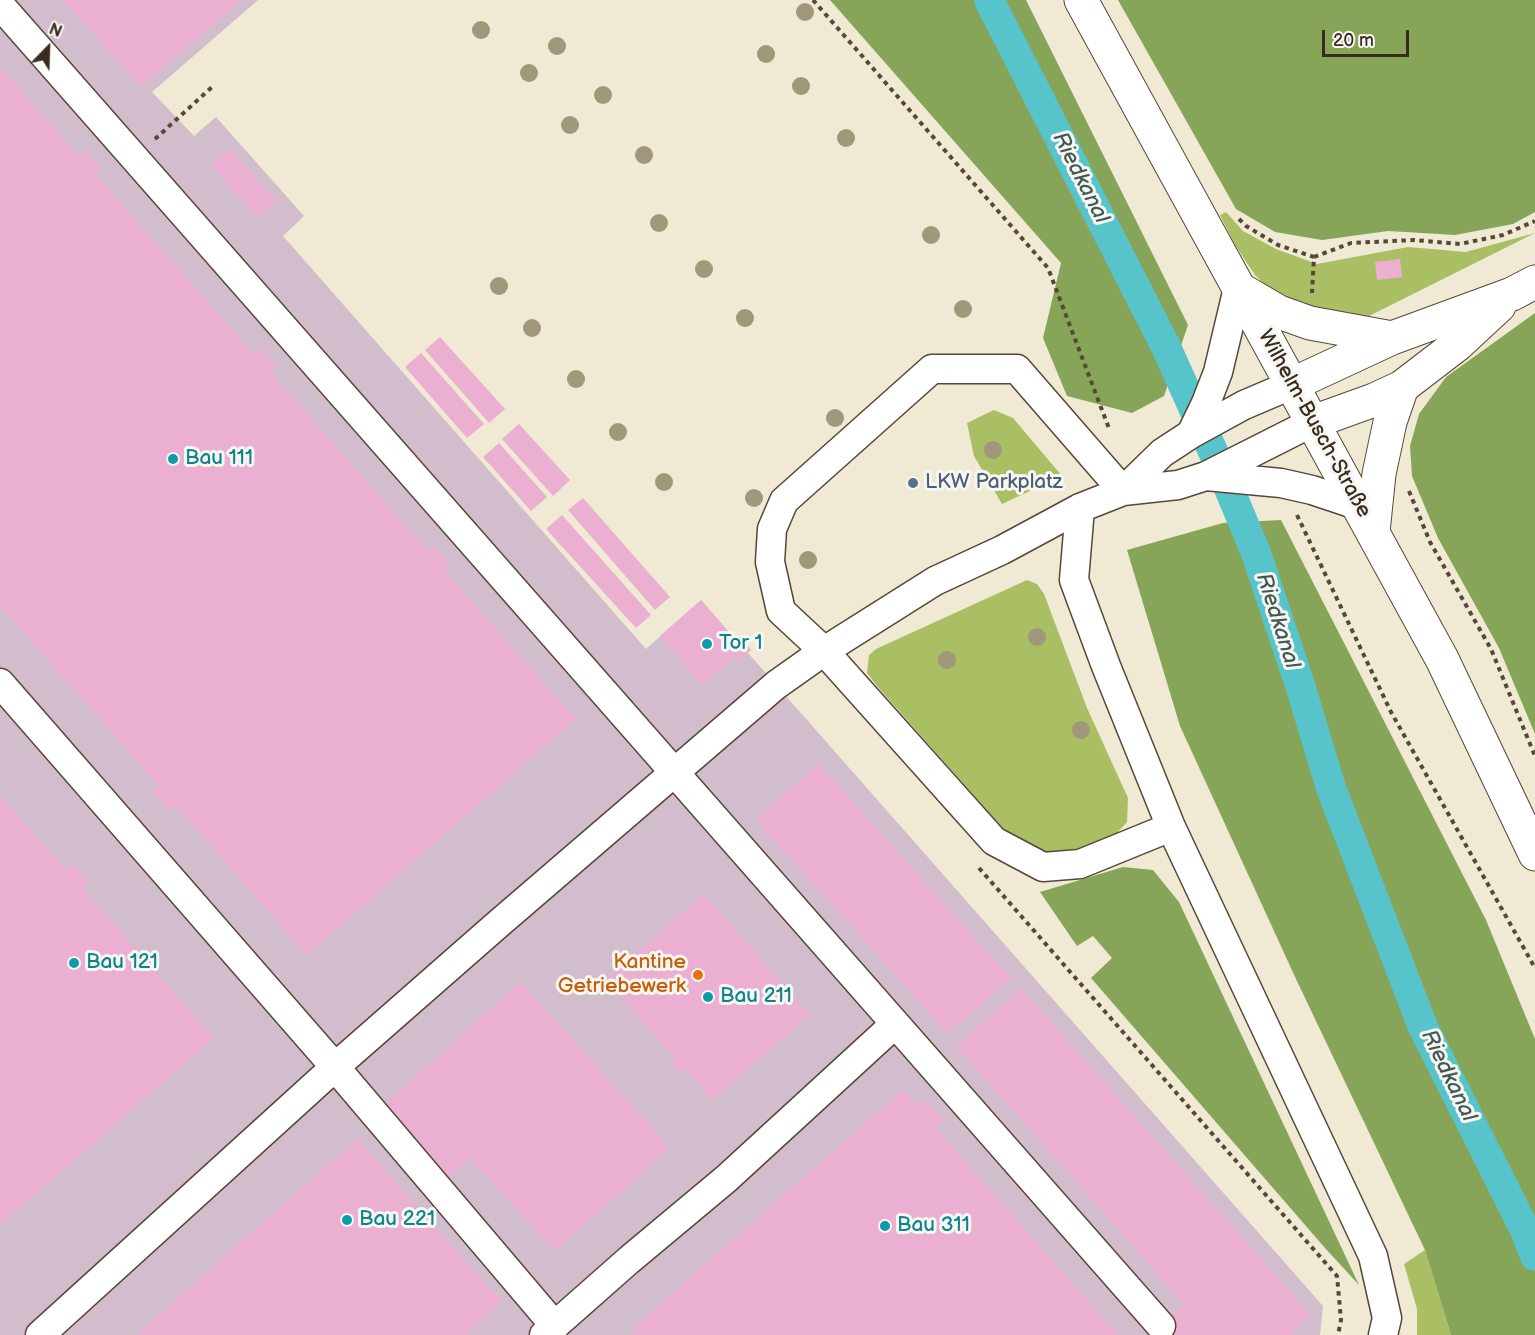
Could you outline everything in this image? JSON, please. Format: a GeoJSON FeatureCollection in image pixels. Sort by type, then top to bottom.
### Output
{"type":"FeatureCollection","features":[{"type":"Feature","properties":{"kind":"main road","name":"Wilhelm-Busch-Straße"},"geometry":{"type":"LineString","coordinates":[[1081,0],[1442,659],[1535,854]]}},
{"type":"Feature","properties":{"kind":"main road"},"geometry":{"type":"LineString","coordinates":[[1238,288],[1279,312],[1310,323],[1392,338]]}},
{"type":"Feature","properties":{"kind":"main road"},"geometry":{"type":"LineString","coordinates":[[1291,385],[1392,338],[1523,288]]}},
{"type":"Feature","properties":{"kind":"main road"},"geometry":{"type":"LineString","coordinates":[[1313,422],[1374,400],[1402,387],[1458,344],[1523,288]]}},
{"type":"Feature","properties":{"kind":"main road"},"geometry":{"type":"LineString","coordinates":[[1366,519],[1379,474],[1390,422],[1402,387]]}},
{"type":"Feature","properties":{"kind":"lane"},"geometry":{"type":"LineString","coordinates":[[0,5],[1161,1326]]}},
{"type":"Feature","properties":{"kind":"lane"},"geometry":{"type":"LineString","coordinates":[[1204,419],[1238,288]]}},
{"type":"Feature","properties":{"kind":"lane"},"geometry":{"type":"LineString","coordinates":[[1122,491],[1017,369],[932,369],[784,501],[772,529],[770,562],[781,611],[824,651],[994,841],[1044,867],[1080,864],[1171,827]]}},
{"type":"Feature","properties":{"kind":"lane"},"geometry":{"type":"LineString","coordinates":[[1122,491],[1162,453],[1204,419],[1291,385]]}},
{"type":"Feature","properties":{"kind":"lane"},"geometry":{"type":"LineString","coordinates":[[40,1335],[335,1067],[776,685],[824,651],[935,581],[1002,550],[1080,508],[1122,491],[1178,485],[1206,476],[1240,470],[1313,422]]}},
{"type":"Feature","properties":{"kind":"lane"},"geometry":{"type":"LineString","coordinates":[[1240,470],[1312,490],[1366,519]]}},
{"type":"Feature","properties":{"kind":"lane"},"geometry":{"type":"LineString","coordinates":[[1080,508],[1074,580],[1171,827],[1373,1256],[1387,1317],[1383,1335]]}},
{"type":"Feature","properties":{"kind":"lane"},"geometry":{"type":"LineString","coordinates":[[0,683],[335,1067],[549,1330],[726,1179],[895,1024]]}},
{"type":"Feature","properties":{"kind":"path"},"geometry":{"type":"LineString","coordinates":[[813,0],[1048,268],[1112,438]]}},
{"type":"Feature","properties":{"kind":"path"},"geometry":{"type":"LineString","coordinates":[[134,158],[212,87]]}},
{"type":"Feature","properties":{"kind":"path"},"geometry":{"type":"LineString","coordinates":[[1232,212],[1246,226],[1278,245],[1314,257],[1351,243],[1414,240],[1460,244],[1503,234],[1535,221]]}},
{"type":"Feature","properties":{"kind":"path"},"geometry":{"type":"LineString","coordinates":[[1310,323],[1314,257]]}},
{"type":"Feature","properties":{"kind":"path"},"geometry":{"type":"LineString","coordinates":[[1281,483],[1390,712],[1535,968]]}},
{"type":"Feature","properties":{"kind":"path"},"geometry":{"type":"LineString","coordinates":[[1408,488],[1430,542],[1491,649],[1535,756]]}},
{"type":"Feature","properties":{"kind":"path"},"geometry":{"type":"LineString","coordinates":[[975,864],[1337,1276],[1341,1320],[1338,1335]]}},
{"type":"Feature","properties":{"kind":"shaded area"},"geometry":{"type":"Polygon","coordinates":[[[0,0],[258,0],[152,92],[194,136],[216,117],[304,216],[283,236],[646,649],[701,600],[735,639],[739,636],[751,650],[748,653],[1323,1306],[1320,1335],[0,1335],[0,0]]]}},
{"type":"Feature","properties":{"kind":"green space"},"geometry":{"type":"Polygon","coordinates":[[[830,0],[1026,0],[1188,325],[1164,396],[1132,413],[1067,396],[1043,338],[1061,263],[830,0]]]}},
{"type":"Feature","properties":{"kind":"green space"},"geometry":{"type":"Polygon","coordinates":[[[1118,0],[1535,0],[1535,212],[1513,224],[1455,235],[1388,231],[1322,240],[1275,232],[1236,209],[1118,0]]]}},
{"type":"Feature","properties":{"kind":"green space"},"geometry":{"type":"Polygon","coordinates":[[[1226,212],[1243,231],[1276,249],[1317,264],[1408,247],[1466,252],[1535,233],[1369,316],[1338,320],[1278,298],[1255,275],[1235,245],[1220,215],[1226,212]]]}},
{"type":"Feature","properties":{"kind":"green space"},"geometry":{"type":"Polygon","coordinates":[[[1535,313],[1535,734],[1499,648],[1438,538],[1412,476],[1410,446],[1419,414],[1446,377],[1535,313]]]}},
{"type":"Feature","properties":{"kind":"green space"},"geometry":{"type":"Polygon","coordinates":[[[994,410],[1013,418],[1062,476],[1002,504],[974,456],[967,423],[994,410]]]}},
{"type":"Feature","properties":{"kind":"green space"},"geometry":{"type":"Polygon","coordinates":[[[1281,520],[1486,920],[1535,1039],[1535,1335],[1451,1335],[1425,1250],[1296,979],[1180,726],[1127,550],[1223,523],[1281,520]]]}},
{"type":"Feature","properties":{"kind":"green space"},"geometry":{"type":"Polygon","coordinates":[[[1027,580],[1037,584],[1044,594],[1087,708],[1128,798],[1127,822],[1116,834],[1079,850],[1051,854],[1029,849],[1009,835],[867,673],[869,655],[876,649],[1027,580]]]}},
{"type":"Feature","properties":{"kind":"green space"},"geometry":{"type":"Polygon","coordinates":[[[1123,867],[1153,870],[1179,902],[1359,1285],[1091,978],[1112,958],[1093,936],[1077,946],[1040,892],[1123,867]]]}},
{"type":"Feature","properties":{"kind":"green space"},"geometry":{"type":"Polygon","coordinates":[[[1425,1250],[1451,1335],[1417,1335],[1417,1309],[1404,1264],[1425,1250]]]}},
{"type":"Feature","properties":{"kind":"building"},"geometry":{"type":"Polygon","coordinates":[[[63,0],[241,0],[141,87],[63,0]]]}},
{"type":"Feature","properties":{"kind":"building","name":"Bau 111"},"geometry":{"type":"Polygon","coordinates":[[[0,66],[79,156],[86,150],[102,168],[95,174],[254,354],[261,348],[277,367],[270,372],[428,551],[434,546],[450,564],[444,570],[576,719],[307,955],[176,806],[170,811],[153,793],[160,787],[2,608],[0,610],[0,66]]]}},
{"type":"Feature","properties":{"kind":"building"},"geometry":{"type":"Polygon","coordinates":[[[230,149],[277,202],[258,218],[211,165],[230,149]]]}},
{"type":"Feature","properties":{"kind":"building"},"geometry":{"type":"Polygon","coordinates":[[[1400,259],[1402,277],[1377,280],[1375,262],[1400,259]]]}},
{"type":"Feature","properties":{"kind":"building"},"geometry":{"type":"Polygon","coordinates":[[[440,337],[505,409],[489,423],[425,350],[440,337]]]}},
{"type":"Feature","properties":{"kind":"building"},"geometry":{"type":"Polygon","coordinates":[[[421,353],[484,424],[467,438],[405,367],[421,353]]]}},
{"type":"Feature","properties":{"kind":"building"},"geometry":{"type":"Polygon","coordinates":[[[519,424],[570,480],[553,496],[502,439],[519,424]]]}},
{"type":"Feature","properties":{"kind":"building"},"geometry":{"type":"Polygon","coordinates":[[[499,443],[547,497],[531,511],[483,457],[499,443]]]}},
{"type":"Feature","properties":{"kind":"building"},"geometry":{"type":"Polygon","coordinates":[[[583,498],[670,597],[655,610],[568,510],[583,498]]]}},
{"type":"Feature","properties":{"kind":"building"},"geometry":{"type":"Polygon","coordinates":[[[562,515],[651,615],[636,628],[546,529],[562,515]]]}},
{"type":"Feature","properties":{"kind":"building","name":"Tor 1"},"geometry":{"type":"Polygon","coordinates":[[[701,600],[735,639],[739,636],[751,650],[738,661],[735,657],[702,686],[660,636],[701,600]]]}},
{"type":"Feature","properties":{"kind":"building"},"geometry":{"type":"Polygon","coordinates":[[[819,764],[1011,978],[948,1034],[756,820],[819,764]]]}},
{"type":"Feature","properties":{"kind":"building","name":"Bau 121"},"geometry":{"type":"Polygon","coordinates":[[[0,795],[66,870],[73,864],[89,882],[82,888],[214,1038],[0,1225],[0,795]]]}},
{"type":"Feature","properties":{"kind":"building","name":"Bau 211"},"geometry":{"type":"Polygon","coordinates":[[[704,894],[810,1015],[712,1100],[686,1069],[679,1074],[670,1063],[675,1059],[606,980],[704,894]]]}},
{"type":"Feature","properties":{"kind":"building"},"geometry":{"type":"Polygon","coordinates":[[[521,982],[670,1148],[555,1251],[470,1158],[449,1177],[384,1105],[521,982]]]}},
{"type":"Feature","properties":{"kind":"building"},"geometry":{"type":"Polygon","coordinates":[[[1021,988],[1311,1315],[1289,1335],[1151,1335],[1185,1305],[956,1046],[1021,988]]]}},
{"type":"Feature","properties":{"kind":"building","name":"Bau 311"},"geometry":{"type":"Polygon","coordinates":[[[903,1090],[917,1106],[925,1099],[943,1120],[935,1127],[1118,1335],[631,1335],[638,1329],[635,1326],[903,1090]]]}},
{"type":"Feature","properties":{"kind":"building","name":"Bau 221"},"geometry":{"type":"Polygon","coordinates":[[[357,1139],[502,1302],[465,1335],[136,1335],[357,1139]]]}},
{"type":"Feature","properties":{"kind":"waterway","name":"Riedkanal"},"geometry":{"type":"LineString","coordinates":[[989,0],[1166,347],[1220,467],[1256,553],[1331,788],[1423,1027],[1525,1230],[1535,1256]]}},
{"type":"Feature","properties":{"kind":"place","name":"Bau 111"},"geometry":{"type":"Point","coordinates":[173,459]}},
{"type":"Feature","properties":{"kind":"place","name":"LKW Parkplatz"},"geometry":{"type":"Point","coordinates":[913,483]}},
{"type":"Feature","properties":{"kind":"place","name":"Tor 1"},"geometry":{"type":"Point","coordinates":[707,644]}},
{"type":"Feature","properties":{"kind":"place","name":"Bau 121"},"geometry":{"type":"Point","coordinates":[74,963]}},
{"type":"Feature","properties":{"kind":"place","name":"Kantine Getriebewerk"},"geometry":{"type":"Point","coordinates":[698,975]}},
{"type":"Feature","properties":{"kind":"place","name":"Bau 211"},"geometry":{"type":"Point","coordinates":[708,997]}},
{"type":"Feature","properties":{"kind":"place","name":"Bau 221"},"geometry":{"type":"Point","coordinates":[347,1220]}},
{"type":"Feature","properties":{"kind":"place","name":"Bau 311"},"geometry":{"type":"Point","coordinates":[885,1226]}}]}
